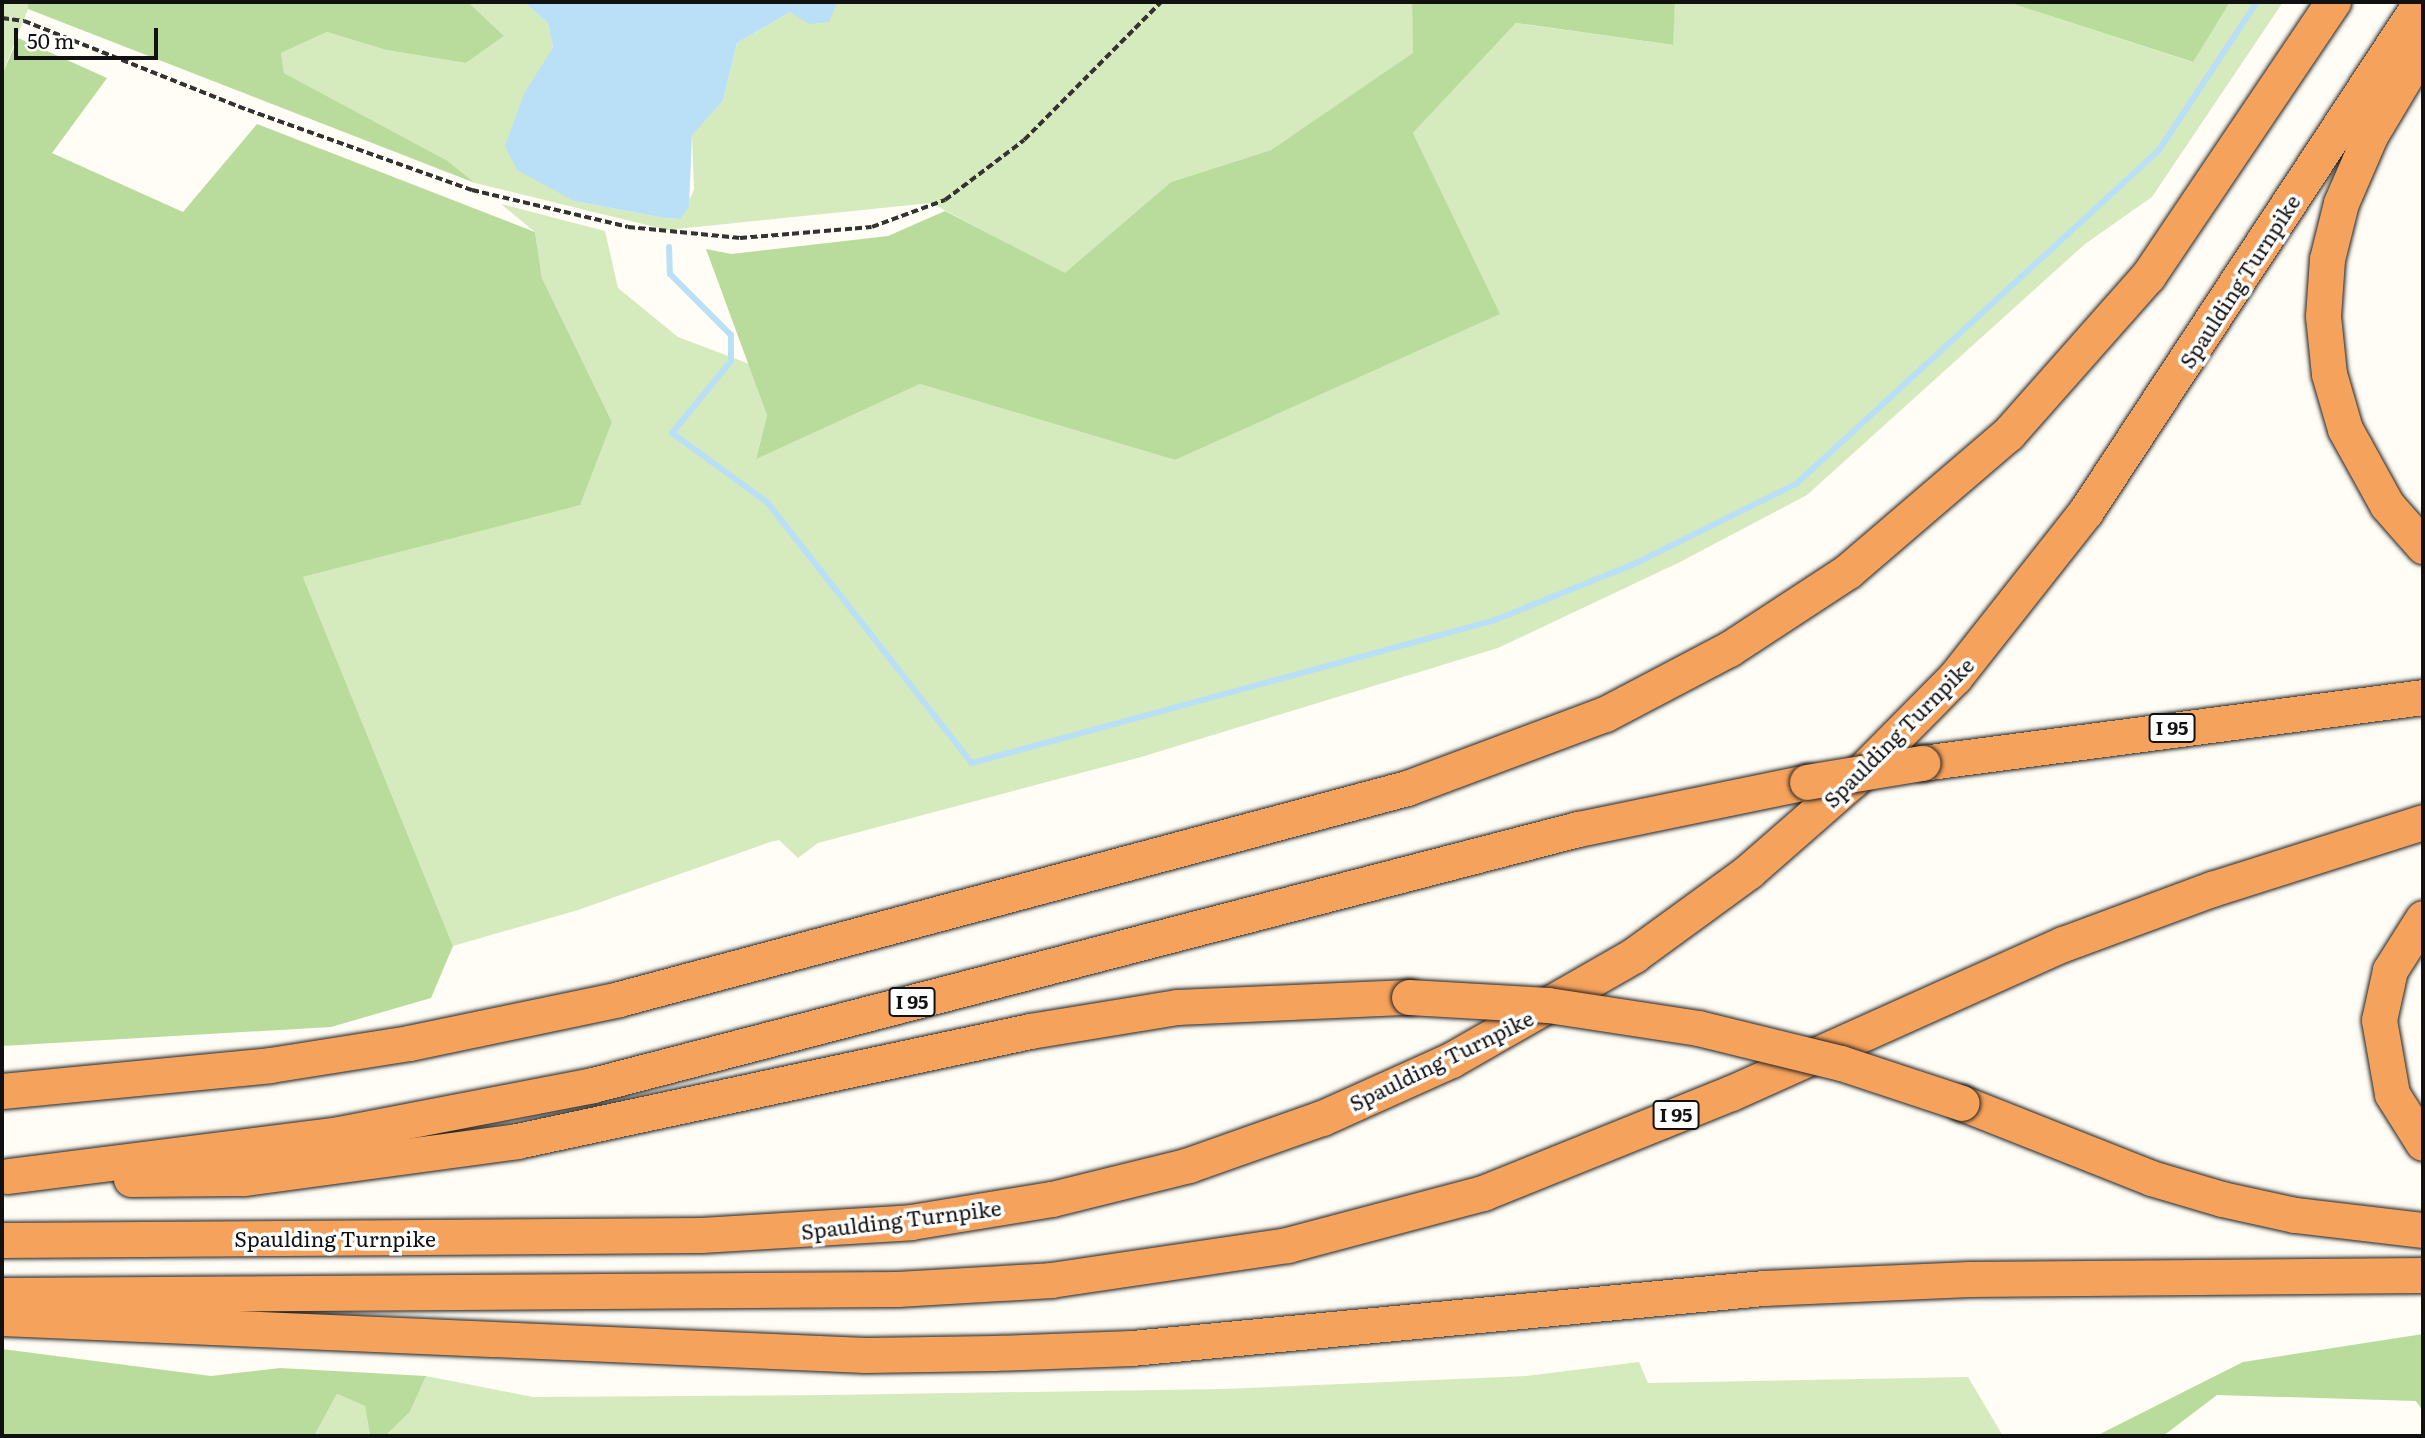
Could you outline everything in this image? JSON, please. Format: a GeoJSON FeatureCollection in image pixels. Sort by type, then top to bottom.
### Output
{"type":"FeatureCollection","features":[{"type":"Feature","properties":{"kind":"highway"},"geometry":{"type":"LineString","coordinates":[[2,1091],[282,1064],[619,999],[1407,788],[1605,713],[1729,649],[1848,571],[2008,435],[2148,276],[2333,2]]}},
{"type":"Feature","properties":{"kind":"highway","name":"Spaulding Turnpike"},"geometry":{"type":"LineString","coordinates":[[2,1240],[712,1235],[911,1222],[1052,1199],[1189,1165],[1322,1118],[1451,1060],[1601,975],[1749,872],[1853,780],[1955,677],[2044,569],[2110,477],[2421,2]]}},
{"type":"Feature","properties":{"kind":"highway"},"geometry":{"type":"LineString","coordinates":[[2423,47],[2376,126],[2341,203],[2327,259],[2323,316],[2329,374],[2346,429],[2382,497],[2423,546]]}},
{"type":"Feature","properties":{"kind":"highway","name":"I 95"},"geometry":{"type":"LineString","coordinates":[[5,1176],[339,1134],[593,1085],[1578,829],[1807,782],[1922,763],[2423,697]]}},
{"type":"Feature","properties":{"kind":"highway","name":"I 95"},"geometry":{"type":"LineString","coordinates":[[2,1295],[897,1289],[1051,1280],[1287,1245],[1483,1193],[1731,1093],[2063,944],[2212,889],[2423,822]]}},
{"type":"Feature","properties":{"kind":"highway"},"geometry":{"type":"LineString","coordinates":[[2423,918],[2390,970],[2379,1020],[2392,1094],[2423,1143]]}},
{"type":"Feature","properties":{"kind":"highway"},"geometry":{"type":"LineString","coordinates":[[5,1176],[244,1178],[379,1163],[596,1126],[1103,1018],[1250,1001],[1409,997],[1548,1005],[1698,1028],[1841,1063],[1962,1103],[2151,1178],[2222,1199],[2307,1217],[2423,1230]]}},
{"type":"Feature","properties":{"kind":"highway"},"geometry":{"type":"LineString","coordinates":[[2,1318],[865,1355],[994,1353],[1132,1348],[1763,1288],[1970,1279],[2423,1275]]}},
{"type":"Feature","properties":{"kind":"path"},"geometry":{"type":"LineString","coordinates":[[2,18],[24,21],[248,110],[472,190],[628,227],[740,238],[872,228],[945,200],[1024,140],[1161,2]]}},
{"type":"Feature","properties":{"kind":"green space"},"geometry":{"type":"Polygon","coordinates":[[[2,2],[27,2],[28,9],[2,75],[2,2]]]}},
{"type":"Feature","properties":{"kind":"green space"},"geometry":{"type":"Polygon","coordinates":[[[27,2],[468,2],[504,36],[466,63],[386,50],[327,32],[281,53],[284,73],[448,161],[475,183],[28,9],[27,2]]]}},
{"type":"Feature","properties":{"kind":"green space"},"geometry":{"type":"Polygon","coordinates":[[[468,2],[524,2],[548,23],[553,47],[541,69],[574,201],[680,219],[694,190],[692,134],[723,101],[737,43],[790,12],[837,2],[1412,2],[1414,53],[1271,150],[1171,182],[1065,274],[931,203],[667,230],[475,183],[448,161],[284,73],[281,53],[327,32],[386,50],[466,63],[504,36],[468,2]]]}},
{"type":"Feature","properties":{"kind":"green space"},"geometry":{"type":"Polygon","coordinates":[[[1412,2],[1675,2],[1673,45],[1516,23],[1413,133],[1500,314],[1175,460],[920,384],[756,459],[767,415],[706,249],[731,254],[888,236],[945,211],[1065,273],[1171,182],[1271,150],[1413,53],[1412,2]]]}},
{"type":"Feature","properties":{"kind":"green space"},"geometry":{"type":"Polygon","coordinates":[[[1675,2],[2007,2],[2192,62],[2230,2],[2283,2],[2152,197],[2085,244],[1807,495],[1680,562],[1498,648],[1141,757],[818,843],[798,858],[779,840],[770,842],[578,910],[453,946],[303,577],[580,504],[612,422],[542,278],[535,232],[501,204],[605,231],[618,288],[678,337],[752,365],[767,415],[756,458],[920,384],[1175,460],[1499,314],[1413,133],[1516,23],[1672,45],[1675,2]]]}},
{"type":"Feature","properties":{"kind":"green space"},"geometry":{"type":"Polygon","coordinates":[[[2007,2],[2230,2],[2193,62],[2007,2]]]}},
{"type":"Feature","properties":{"kind":"green space"},"geometry":{"type":"Polygon","coordinates":[[[18,38],[107,78],[52,153],[183,212],[257,124],[535,232],[542,278],[612,422],[580,505],[303,577],[453,946],[431,998],[331,1027],[2,1046],[2,75],[18,38]]]}},
{"type":"Feature","properties":{"kind":"green space"},"geometry":{"type":"Polygon","coordinates":[[[2423,1334],[2423,1411],[2416,1401],[2217,1395],[2163,1436],[2096,1436],[2243,1362],[2423,1334]]]}},
{"type":"Feature","properties":{"kind":"green space"},"geometry":{"type":"Polygon","coordinates":[[[2,1349],[211,1376],[280,1368],[426,1376],[410,1412],[385,1436],[370,1436],[365,1406],[337,1394],[314,1436],[2,1436],[2,1349]]]}},
{"type":"Feature","properties":{"kind":"green space"},"geometry":{"type":"Polygon","coordinates":[[[1639,1362],[1648,1383],[1968,1377],[2003,1436],[385,1436],[410,1412],[426,1376],[533,1397],[828,1395],[1223,1389],[1526,1376],[1639,1362]]]}},
{"type":"Feature","properties":{"kind":"green space"},"geometry":{"type":"Polygon","coordinates":[[[337,1394],[365,1406],[370,1436],[314,1436],[337,1394]]]}},
{"type":"Feature","properties":{"kind":"water"},"geometry":{"type":"Polygon","coordinates":[[[524,2],[837,4],[829,22],[809,24],[790,12],[737,43],[723,101],[692,135],[689,207],[680,219],[574,201],[517,170],[505,146],[524,94],[553,47],[548,23],[524,2]]]}},
{"type":"Feature","properties":{"kind":"waterway"},"geometry":{"type":"LineString","coordinates":[[669,247],[670,274],[731,335],[731,361],[672,433],[767,502],[972,763],[1495,620],[1632,565],[1796,484],[2159,150],[2257,2]]}}]}
